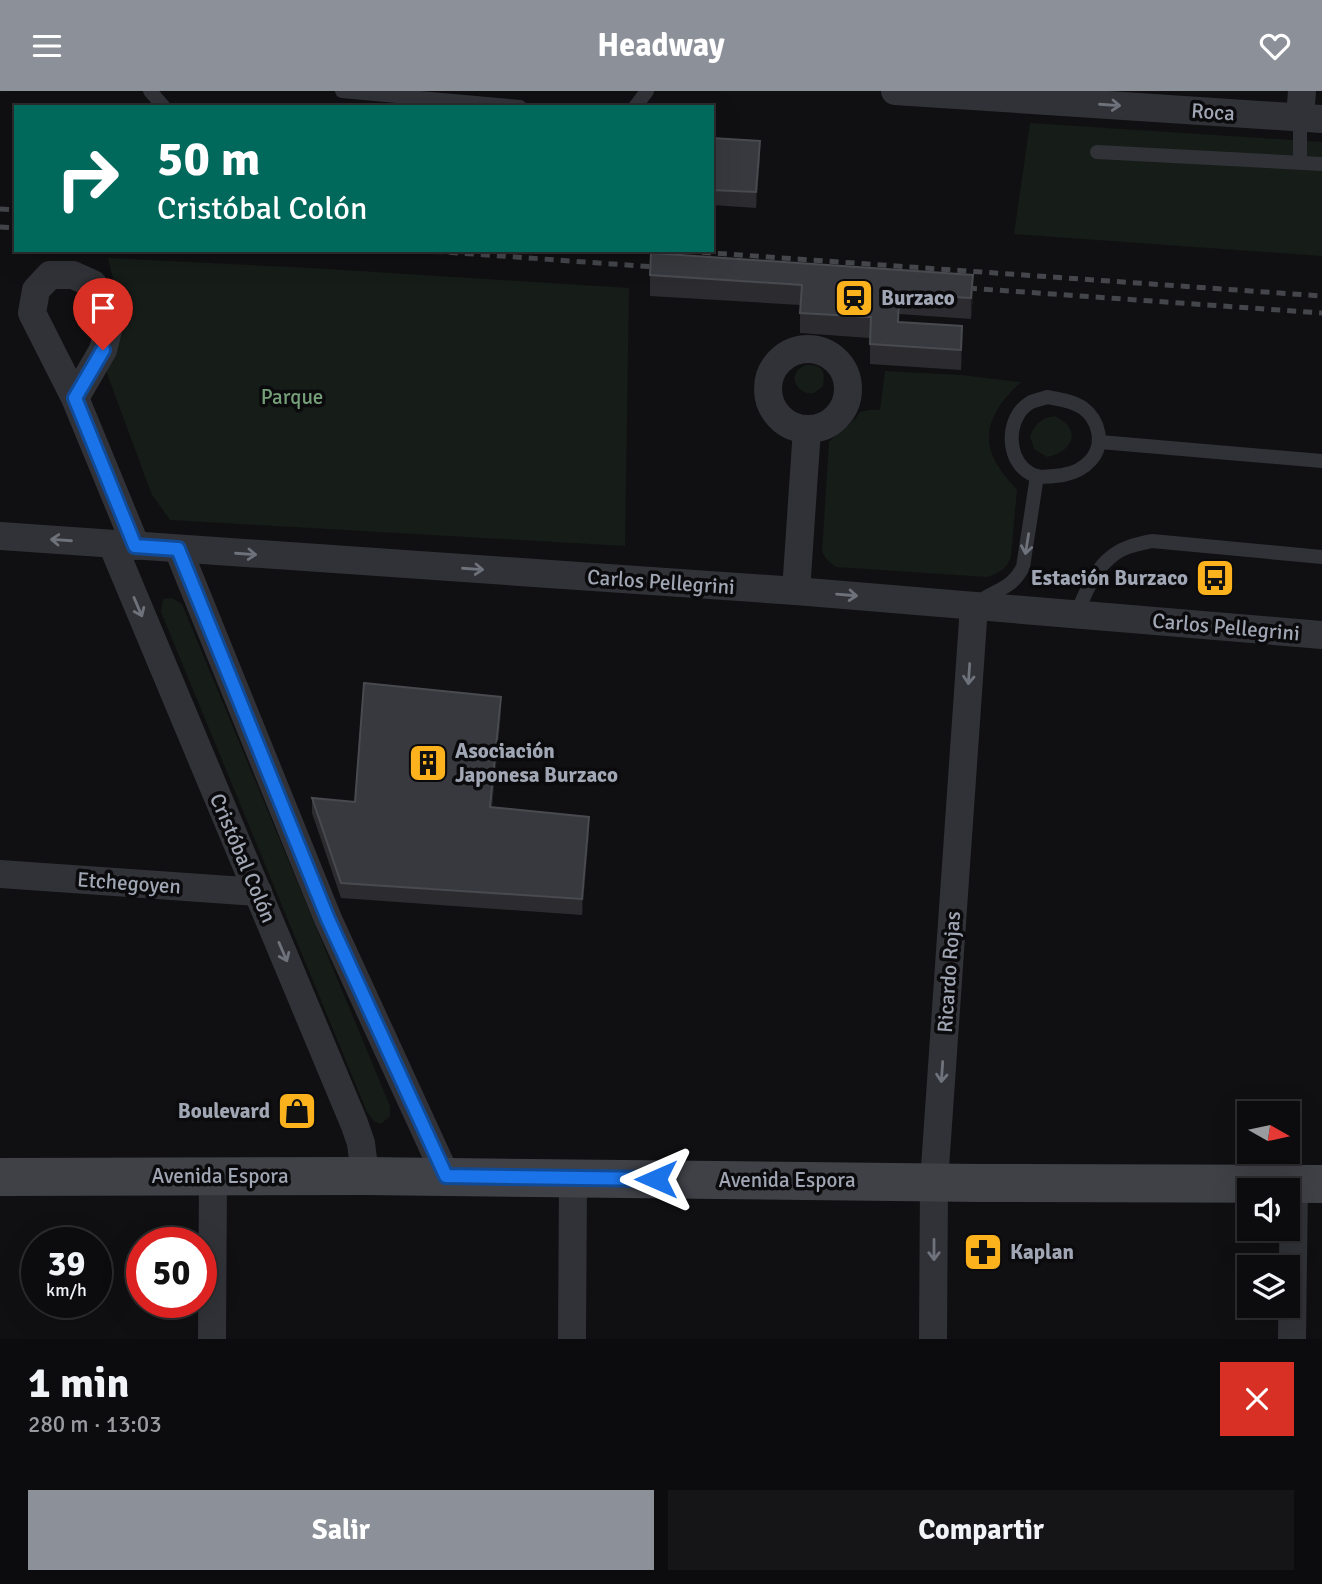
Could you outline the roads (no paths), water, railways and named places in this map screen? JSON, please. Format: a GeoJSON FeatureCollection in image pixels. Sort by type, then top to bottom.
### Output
{"type":"FeatureCollection","features":[{"type":"Feature","properties":{"kind":"main road","name":"Avenida Espora"},"geometry":{"type":"LineString","coordinates":[[0,1177],[446,1176],[1308,1184]]}},
{"type":"Feature","properties":{"kind":"street","name":"Roca"},"geometry":{"type":"LineString","coordinates":[[895,91],[1308,109]]}},
{"type":"Feature","properties":{"kind":"street","name":"Cristóbal Colón"},"geometry":{"type":"LineString","coordinates":[[75,398],[124,545],[258,892],[354,1123],[365,1176]]}},
{"type":"Feature","properties":{"kind":"street"},"geometry":{"type":"LineString","coordinates":[[796,591],[807,429]]}},
{"type":"Feature","properties":{"kind":"street","name":"Carlos Pellegrini"},"geometry":{"type":"LineString","coordinates":[[0,536],[796,591],[1322,635]]}},
{"type":"Feature","properties":{"kind":"street"},"geometry":{"type":"LineString","coordinates":[[178,549],[328,919],[446,1176]]}},
{"type":"Feature","properties":{"kind":"street","name":"Ricardo Rojas"},"geometry":{"type":"LineString","coordinates":[[933,1339],[934,1182],[974,605]]}},
{"type":"Feature","properties":{"kind":"street","name":"Etchegoyen"},"geometry":{"type":"LineString","coordinates":[[0,874],[258,892]]}},
{"type":"Feature","properties":{"kind":"street"},"geometry":{"type":"LineString","coordinates":[[212,1339],[213,1176]]}},
{"type":"Feature","properties":{"kind":"street"},"geometry":{"type":"LineString","coordinates":[[572,1339],[573,1178]]}},
{"type":"Feature","properties":{"kind":"street"},"geometry":{"type":"LineString","coordinates":[[1292,1339],[1308,1184]]}},
{"type":"Feature","properties":{"kind":"lane"},"geometry":{"type":"LineString","coordinates":[[150,91],[162,105]]}},
{"type":"Feature","properties":{"kind":"lane"},"geometry":{"type":"LineString","coordinates":[[342,91],[498,105]]}},
{"type":"Feature","properties":{"kind":"lane"},"geometry":{"type":"LineString","coordinates":[[1300,162],[1308,109]]}},
{"type":"Feature","properties":{"kind":"lane"},"geometry":{"type":"LineString","coordinates":[[1097,152],[1322,164]]}},
{"type":"Feature","properties":{"kind":"lane"},"geometry":{"type":"LineString","coordinates":[[1047,397],[1062,399],[1083,408],[1096,424],[1100,442],[1096,454],[1080,469],[1071,473],[1053,477],[1037,476],[1024,469],[1014,456],[1011,437],[1016,418],[1030,403],[1047,397]]}},
{"type":"Feature","properties":{"kind":"lane"},"geometry":{"type":"LineString","coordinates":[[1100,442],[1322,461]]}},
{"type":"Feature","properties":{"kind":"lane"},"geometry":{"type":"LineString","coordinates":[[974,605],[1017,579],[1023,567],[1037,476]]}},
{"type":"Feature","properties":{"kind":"lane"},"geometry":{"type":"LineString","coordinates":[[1076,614],[1097,573],[1111,557],[1132,545],[1152,541],[1322,557]]}},
{"type":"Feature","properties":{"kind":"railway"},"geometry":{"type":"LineString","coordinates":[[0,209],[14,210]]}},
{"type":"Feature","properties":{"kind":"railway"},"geometry":{"type":"LineString","coordinates":[[0,227],[14,228]]}},
{"type":"Feature","properties":{"kind":"railway"},"geometry":{"type":"LineString","coordinates":[[445,252],[669,268]]}},
{"type":"Feature","properties":{"kind":"railway"},"geometry":{"type":"LineString","coordinates":[[698,252],[1322,296]]}},
{"type":"Feature","properties":{"kind":"railway"},"geometry":{"type":"LineString","coordinates":[[952,287],[1322,313]]}},
{"type":"Feature","properties":{"kind":"place","name":"Burzaco"},"geometry":{"type":"Point","coordinates":[854,298]}},
{"type":"Feature","properties":{"kind":"place","name":"Estación Burzaco"},"geometry":{"type":"Point","coordinates":[1215,578]}},
{"type":"Feature","properties":{"kind":"place","name":"Asociación Japonesa Burzaco"},"geometry":{"type":"Point","coordinates":[428,763]}},
{"type":"Feature","properties":{"kind":"place","name":"Boulevard"},"geometry":{"type":"Point","coordinates":[297,1111]}},
{"type":"Feature","properties":{"kind":"place","name":"Kaplan"},"geometry":{"type":"Point","coordinates":[983,1252]}},
{"type":"Feature","properties":{"kind":"park label","name":"Parque"},"geometry":{"type":"Point","coordinates":[292,397]}}]}
